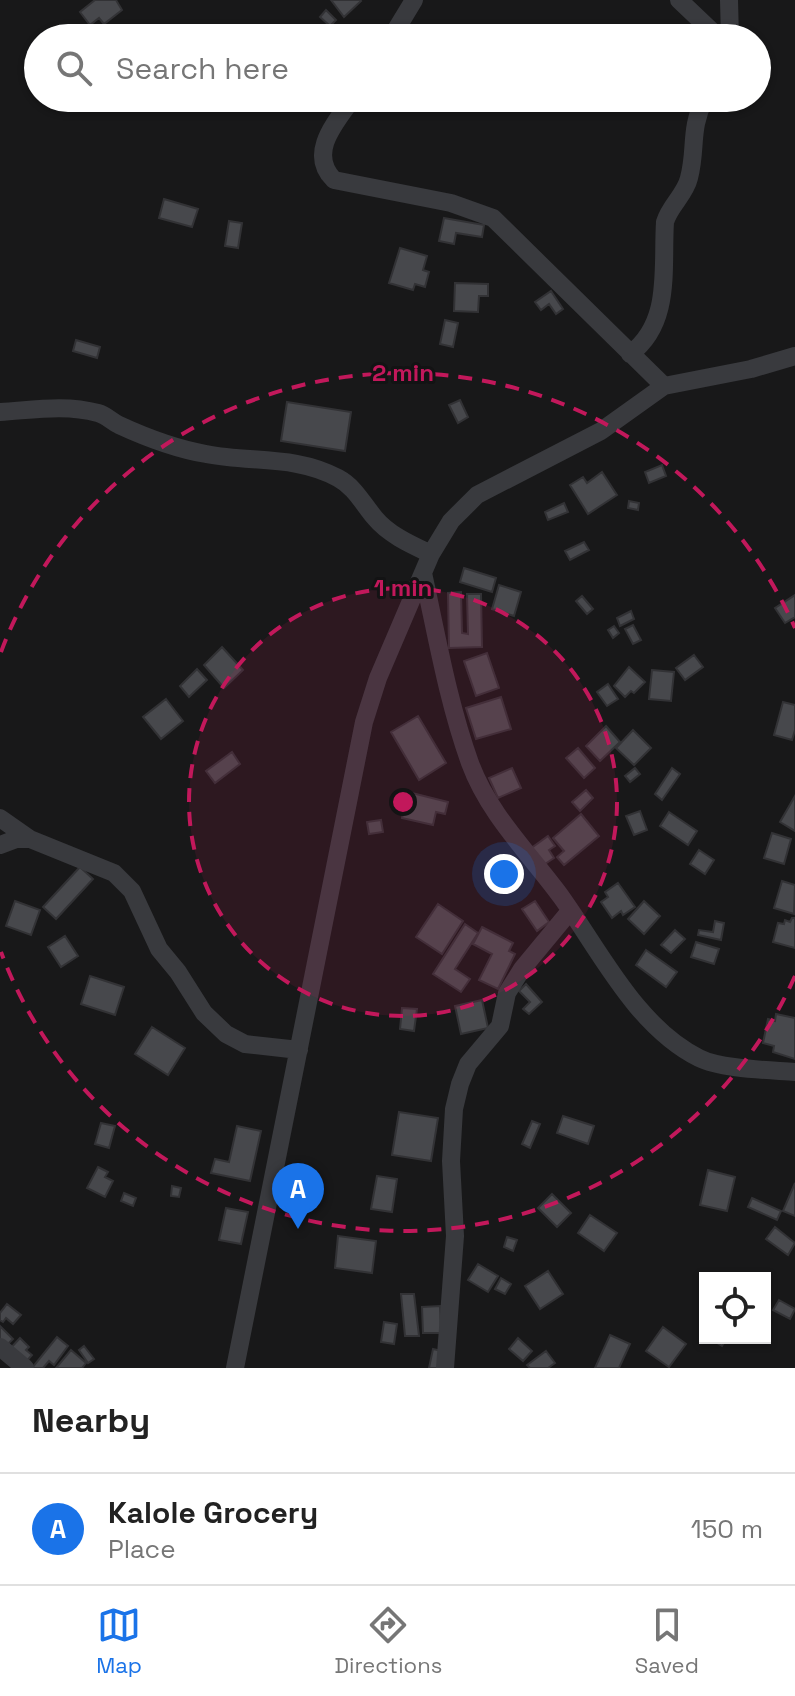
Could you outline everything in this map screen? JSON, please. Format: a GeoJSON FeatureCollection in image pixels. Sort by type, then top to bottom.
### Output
{"type":"FeatureCollection","features":[{"type":"Feature","properties":{"kind":"street"},"geometry":{"type":"LineString","coordinates":[[399,24],[414,0]]}},
{"type":"Feature","properties":{"kind":"street"},"geometry":{"type":"LineString","coordinates":[[679,0],[704,24]]}},
{"type":"Feature","properties":{"kind":"street"},"geometry":{"type":"LineString","coordinates":[[729,0],[730,24]]}},
{"type":"Feature","properties":{"kind":"street"},"geometry":{"type":"LineString","coordinates":[[343,112],[325,139],[323,153],[325,171],[334,180],[451,203],[493,218],[664,386]]}},
{"type":"Feature","properties":{"kind":"street"},"geometry":{"type":"LineString","coordinates":[[630,354],[645,343],[662,301],[665,222],[668,210],[689,181],[694,127],[700,112]]}},
{"type":"Feature","properties":{"kind":"street"},"geometry":{"type":"LineString","coordinates":[[235,1368],[364,722],[378,678],[431,554],[451,521],[477,495],[601,431],[664,386],[751,369],[795,356]]}},
{"type":"Feature","properties":{"kind":"street"},"geometry":{"type":"LineString","coordinates":[[0,412],[52,408],[101,413],[116,424],[203,454],[234,459],[288,461],[319,469],[341,479],[359,495],[376,520],[403,540],[431,554]]}},
{"type":"Feature","properties":{"kind":"street"},"geometry":{"type":"LineString","coordinates":[[423,573],[448,686],[471,765],[507,831],[570,911],[611,974],[672,1042],[703,1060],[795,1072]]}},
{"type":"Feature","properties":{"kind":"street"},"geometry":{"type":"LineString","coordinates":[[0,818],[30,839],[81,857],[114,873],[132,891],[159,949],[204,1013],[226,1034],[245,1044],[299,1050]]}},
{"type":"Feature","properties":{"kind":"street"},"geometry":{"type":"LineString","coordinates":[[0,845],[16,839],[30,839]]}},
{"type":"Feature","properties":{"kind":"street"},"geometry":{"type":"LineString","coordinates":[[445,1368],[455,1236],[451,1161],[454,1109],[460,1084],[468,1064],[500,1026],[507,993],[522,969],[570,911]]}},
{"type":"Feature","properties":{"kind":"street"},"geometry":{"type":"LineString","coordinates":[[0,1347],[25,1368]]}},
{"type":"Feature","properties":{"kind":"building"},"geometry":{"type":"Polygon","coordinates":[[[95,0],[116,0],[122,10],[104,24],[99,18],[89,24],[80,12],[95,0]]]}},
{"type":"Feature","properties":{"kind":"building"},"geometry":{"type":"Polygon","coordinates":[[[331,0],[360,0],[361,1],[344,17],[331,0]]]}},
{"type":"Feature","properties":{"kind":"building"},"geometry":{"type":"Polygon","coordinates":[[[326,10],[336,20],[328,24],[320,17],[326,10]]]}},
{"type":"Feature","properties":{"kind":"building"},"geometry":{"type":"Polygon","coordinates":[[[164,199],[198,209],[192,227],[159,218],[164,199]]]}},
{"type":"Feature","properties":{"kind":"building"},"geometry":{"type":"Polygon","coordinates":[[[444,218],[484,225],[482,237],[456,233],[454,244],[439,241],[444,218]]]}},
{"type":"Feature","properties":{"kind":"building"},"geometry":{"type":"Polygon","coordinates":[[[229,221],[242,223],[238,248],[225,246],[229,221]]]}},
{"type":"Feature","properties":{"kind":"building"},"geometry":{"type":"Polygon","coordinates":[[[400,248],[427,256],[423,270],[429,272],[425,287],[415,284],[413,290],[389,283],[400,248]]]}},
{"type":"Feature","properties":{"kind":"building"},"geometry":{"type":"Polygon","coordinates":[[[455,283],[488,284],[488,296],[479,296],[478,312],[454,311],[455,283]]]}},
{"type":"Feature","properties":{"kind":"building"},"geometry":{"type":"Polygon","coordinates":[[[551,291],[563,309],[556,314],[549,304],[541,310],[535,302],[551,291]]]}},
{"type":"Feature","properties":{"kind":"building"},"geometry":{"type":"Polygon","coordinates":[[[445,320],[458,323],[453,347],[440,344],[445,320]]]}},
{"type":"Feature","properties":{"kind":"building"},"geometry":{"type":"Polygon","coordinates":[[[76,340],[100,347],[97,358],[73,351],[76,340]]]}},
{"type":"Feature","properties":{"kind":"building"},"geometry":{"type":"Polygon","coordinates":[[[460,400],[468,417],[458,423],[449,405],[460,400]]]}},
{"type":"Feature","properties":{"kind":"building"},"geometry":{"type":"Polygon","coordinates":[[[287,402],[351,412],[345,451],[281,441],[287,402]]]}},
{"type":"Feature","properties":{"kind":"building"},"geometry":{"type":"Polygon","coordinates":[[[662,465],[666,476],[649,483],[645,472],[662,465]]]}},
{"type":"Feature","properties":{"kind":"building"},"geometry":{"type":"Polygon","coordinates":[[[602,472],[617,495],[588,514],[570,485],[583,477],[587,483],[602,472]]]}},
{"type":"Feature","properties":{"kind":"building"},"geometry":{"type":"Polygon","coordinates":[[[629,501],[639,503],[638,510],[628,508],[629,501]]]}},
{"type":"Feature","properties":{"kind":"building"},"geometry":{"type":"Polygon","coordinates":[[[564,503],[568,512],[548,520],[545,512],[564,503]]]}},
{"type":"Feature","properties":{"kind":"building"},"geometry":{"type":"Polygon","coordinates":[[[584,542],[589,550],[570,560],[565,551],[584,542]]]}},
{"type":"Feature","properties":{"kind":"building"},"geometry":{"type":"Polygon","coordinates":[[[464,568],[496,578],[492,592],[460,582],[464,568]]]}},
{"type":"Feature","properties":{"kind":"building"},"geometry":{"type":"Polygon","coordinates":[[[499,585],[521,592],[514,616],[492,609],[499,585]]]}},
{"type":"Feature","properties":{"kind":"building"},"geometry":{"type":"Polygon","coordinates":[[[461,592],[462,633],[468,634],[467,594],[481,594],[482,647],[449,648],[448,593],[461,592]]]}},
{"type":"Feature","properties":{"kind":"building"},"geometry":{"type":"Polygon","coordinates":[[[795,595],[795,617],[785,623],[775,608],[795,595]]]}},
{"type":"Feature","properties":{"kind":"building"},"geometry":{"type":"Polygon","coordinates":[[[582,596],[593,609],[587,614],[576,601],[582,596]]]}},
{"type":"Feature","properties":{"kind":"building"},"geometry":{"type":"Polygon","coordinates":[[[631,611],[634,619],[620,626],[617,618],[631,611]]]}},
{"type":"Feature","properties":{"kind":"building"},"geometry":{"type":"Polygon","coordinates":[[[633,625],[641,640],[633,644],[625,629],[633,625]]]}},
{"type":"Feature","properties":{"kind":"building"},"geometry":{"type":"Polygon","coordinates":[[[614,626],[619,633],[613,638],[608,630],[614,626]]]}},
{"type":"Feature","properties":{"kind":"building"},"geometry":{"type":"Polygon","coordinates":[[[222,647],[243,670],[224,688],[204,665],[222,647]]]}},
{"type":"Feature","properties":{"kind":"building"},"geometry":{"type":"Polygon","coordinates":[[[487,653],[499,688],[476,696],[464,661],[487,653]]]}},
{"type":"Feature","properties":{"kind":"building"},"geometry":{"type":"Polygon","coordinates":[[[694,655],[703,667],[685,680],[676,668],[694,655]]]}},
{"type":"Feature","properties":{"kind":"building"},"geometry":{"type":"Polygon","coordinates":[[[629,667],[645,682],[625,697],[614,686],[629,667]]]}},
{"type":"Feature","properties":{"kind":"building"},"geometry":{"type":"Polygon","coordinates":[[[197,669],[207,680],[189,697],[180,686],[197,669]]]}},
{"type":"Feature","properties":{"kind":"building"},"geometry":{"type":"Polygon","coordinates":[[[652,670],[674,672],[671,701],[649,699],[652,670]]]}},
{"type":"Feature","properties":{"kind":"building"},"geometry":{"type":"Polygon","coordinates":[[[608,684],[618,699],[607,706],[597,692],[608,684]]]}},
{"type":"Feature","properties":{"kind":"building"},"geometry":{"type":"Polygon","coordinates":[[[501,697],[511,729],[476,739],[466,708],[501,697]]]}},
{"type":"Feature","properties":{"kind":"building"},"geometry":{"type":"Polygon","coordinates":[[[166,699],[183,721],[161,739],[143,717],[166,699]]]}},
{"type":"Feature","properties":{"kind":"building"},"geometry":{"type":"Polygon","coordinates":[[[783,702],[795,705],[792,740],[774,735],[783,702]]]}},
{"type":"Feature","properties":{"kind":"building"},"geometry":{"type":"Polygon","coordinates":[[[418,716],[446,763],[419,780],[391,732],[418,716]]]}},
{"type":"Feature","properties":{"kind":"building"},"geometry":{"type":"Polygon","coordinates":[[[606,726],[620,742],[600,761],[586,746],[606,726]]]}},
{"type":"Feature","properties":{"kind":"building"},"geometry":{"type":"Polygon","coordinates":[[[633,730],[651,748],[634,765],[616,748],[633,730]]]}},
{"type":"Feature","properties":{"kind":"building"},"geometry":{"type":"Polygon","coordinates":[[[578,748],[595,768],[584,778],[566,758],[578,748]]]}},
{"type":"Feature","properties":{"kind":"building"},"geometry":{"type":"Polygon","coordinates":[[[232,752],[240,764],[215,783],[206,771],[232,752]]]}},
{"type":"Feature","properties":{"kind":"building"},"geometry":{"type":"Polygon","coordinates":[[[512,768],[521,788],[498,798],[489,778],[512,768]]]}},
{"type":"Feature","properties":{"kind":"building"},"geometry":{"type":"Polygon","coordinates":[[[635,768],[640,774],[630,782],[625,776],[635,768]]]}},
{"type":"Feature","properties":{"kind":"building"},"geometry":{"type":"Polygon","coordinates":[[[672,768],[680,774],[662,800],[655,794],[672,768]]]}},
{"type":"Feature","properties":{"kind":"building"},"geometry":{"type":"Polygon","coordinates":[[[586,790],[593,798],[580,811],[572,802],[586,790]]]}},
{"type":"Feature","properties":{"kind":"building"},"geometry":{"type":"Polygon","coordinates":[[[408,792],[448,802],[445,814],[436,812],[433,825],[402,818],[408,792]]]}},
{"type":"Feature","properties":{"kind":"building"},"geometry":{"type":"Polygon","coordinates":[[[795,796],[795,831],[780,822],[795,796]]]}},
{"type":"Feature","properties":{"kind":"building"},"geometry":{"type":"Polygon","coordinates":[[[640,811],[647,830],[634,835],[626,816],[640,811]]]}},
{"type":"Feature","properties":{"kind":"building"},"geometry":{"type":"Polygon","coordinates":[[[669,812],[697,831],[688,845],[660,826],[669,812]]]}},
{"type":"Feature","properties":{"kind":"building"},"geometry":{"type":"Polygon","coordinates":[[[581,814],[599,836],[564,865],[557,857],[564,851],[553,838],[581,814]]]}},
{"type":"Feature","properties":{"kind":"building"},"geometry":{"type":"Polygon","coordinates":[[[381,820],[383,832],[369,834],[367,822],[381,820]]]}},
{"type":"Feature","properties":{"kind":"building"},"geometry":{"type":"Polygon","coordinates":[[[772,833],[791,839],[784,864],[764,858],[772,833]]]}},
{"type":"Feature","properties":{"kind":"building"},"geometry":{"type":"Polygon","coordinates":[[[548,836],[555,846],[549,850],[554,858],[542,866],[530,849],[548,836]]]}},
{"type":"Feature","properties":{"kind":"building"},"geometry":{"type":"Polygon","coordinates":[[[699,850],[714,860],[705,874],[690,864],[699,850]]]}},
{"type":"Feature","properties":{"kind":"building"},"geometry":{"type":"Polygon","coordinates":[[[80,867],[93,879],[56,919],[43,907],[80,867]]]}},
{"type":"Feature","properties":{"kind":"building"},"geometry":{"type":"Polygon","coordinates":[[[782,881],[795,885],[794,914],[774,908],[782,881]]]}},
{"type":"Feature","properties":{"kind":"building"},"geometry":{"type":"Polygon","coordinates":[[[618,883],[635,907],[623,915],[621,911],[612,918],[601,902],[608,897],[605,892],[618,883]]]}},
{"type":"Feature","properties":{"kind":"building"},"geometry":{"type":"Polygon","coordinates":[[[15,901],[40,910],[31,935],[6,926],[15,901]]]}},
{"type":"Feature","properties":{"kind":"building"},"geometry":{"type":"Polygon","coordinates":[[[535,901],[549,922],[537,931],[522,909],[535,901]]]}},
{"type":"Feature","properties":{"kind":"building"},"geometry":{"type":"Polygon","coordinates":[[[644,901],[660,916],[644,934],[628,919],[644,901]]]}},
{"type":"Feature","properties":{"kind":"building"},"geometry":{"type":"Polygon","coordinates":[[[438,904],[463,921],[442,954],[416,937],[438,904]]]}},
{"type":"Feature","properties":{"kind":"building"},"geometry":{"type":"Polygon","coordinates":[[[795,918],[795,948],[773,942],[778,923],[784,924],[785,920],[790,922],[795,918]]]}},
{"type":"Feature","properties":{"kind":"building"},"geometry":{"type":"Polygon","coordinates":[[[715,921],[724,923],[721,940],[698,935],[699,930],[713,932],[715,921]]]}},
{"type":"Feature","properties":{"kind":"building"},"geometry":{"type":"Polygon","coordinates":[[[465,924],[478,933],[455,969],[470,979],[461,992],[433,974],[465,924]]]}},
{"type":"Feature","properties":{"kind":"building"},"geometry":{"type":"Polygon","coordinates":[[[482,927],[513,943],[509,951],[515,954],[498,989],[479,980],[492,954],[473,944],[482,927]]]}},
{"type":"Feature","properties":{"kind":"building"},"geometry":{"type":"Polygon","coordinates":[[[675,930],[685,939],[671,953],[661,945],[675,930]]]}},
{"type":"Feature","properties":{"kind":"building"},"geometry":{"type":"Polygon","coordinates":[[[65,936],[78,956],[61,967],[48,947],[65,936]]]}},
{"type":"Feature","properties":{"kind":"building"},"geometry":{"type":"Polygon","coordinates":[[[696,942],[719,949],[714,964],[691,957],[696,942]]]}},
{"type":"Feature","properties":{"kind":"building"},"geometry":{"type":"Polygon","coordinates":[[[646,950],[677,972],[666,987],[636,965],[646,950]]]}},
{"type":"Feature","properties":{"kind":"building"},"geometry":{"type":"Polygon","coordinates":[[[90,976],[124,987],[115,1015],[81,1004],[90,976]]]}},
{"type":"Feature","properties":{"kind":"building"},"geometry":{"type":"Polygon","coordinates":[[[526,984],[542,1002],[529,1014],[523,1009],[530,1002],[519,991],[526,984]]]}},
{"type":"Feature","properties":{"kind":"building"},"geometry":{"type":"Polygon","coordinates":[[[482,1000],[488,1028],[461,1034],[455,1006],[482,1000]]]}},
{"type":"Feature","properties":{"kind":"building"},"geometry":{"type":"Polygon","coordinates":[[[402,1008],[417,1009],[414,1031],[400,1029],[402,1008]]]}},
{"type":"Feature","properties":{"kind":"building"},"geometry":{"type":"Polygon","coordinates":[[[776,1014],[795,1018],[795,1059],[773,1052],[774,1046],[763,1043],[768,1019],[775,1021],[776,1014]]]}},
{"type":"Feature","properties":{"kind":"building"},"geometry":{"type":"Polygon","coordinates":[[[152,1027],[185,1048],[168,1075],[135,1054],[152,1027]]]}},
{"type":"Feature","properties":{"kind":"building"},"geometry":{"type":"Polygon","coordinates":[[[399,1112],[438,1118],[431,1161],[392,1155],[399,1112]]]}},
{"type":"Feature","properties":{"kind":"building"},"geometry":{"type":"Polygon","coordinates":[[[563,1116],[594,1126],[588,1144],[557,1133],[563,1116]]]}},
{"type":"Feature","properties":{"kind":"building"},"geometry":{"type":"Polygon","coordinates":[[[532,1121],[540,1124],[530,1148],[522,1144],[532,1121]]]}},
{"type":"Feature","properties":{"kind":"building"},"geometry":{"type":"Polygon","coordinates":[[[101,1123],[115,1126],[109,1148],[95,1144],[101,1123]]]}},
{"type":"Feature","properties":{"kind":"building"},"geometry":{"type":"Polygon","coordinates":[[[237,1126],[261,1131],[250,1181],[211,1173],[215,1159],[229,1162],[237,1126]]]}},
{"type":"Feature","properties":{"kind":"building"},"geometry":{"type":"Polygon","coordinates":[[[98,1167],[108,1172],[105,1177],[113,1181],[105,1197],[87,1188],[98,1167]]]}},
{"type":"Feature","properties":{"kind":"building"},"geometry":{"type":"Polygon","coordinates":[[[708,1170],[735,1177],[727,1211],[700,1205],[708,1170]]]}},
{"type":"Feature","properties":{"kind":"building"},"geometry":{"type":"Polygon","coordinates":[[[377,1176],[397,1179],[392,1212],[371,1209],[377,1176]]]}},
{"type":"Feature","properties":{"kind":"building"},"geometry":{"type":"Polygon","coordinates":[[[795,1183],[795,1216],[783,1211],[795,1183]]]}},
{"type":"Feature","properties":{"kind":"building"},"geometry":{"type":"Polygon","coordinates":[[[172,1186],[181,1188],[179,1197],[171,1196],[172,1186]]]}},
{"type":"Feature","properties":{"kind":"building"},"geometry":{"type":"Polygon","coordinates":[[[124,1193],[136,1198],[133,1206],[121,1201],[124,1193]]]}},
{"type":"Feature","properties":{"kind":"building"},"geometry":{"type":"Polygon","coordinates":[[[552,1194],[571,1213],[557,1227],[538,1208],[552,1194]]]}},
{"type":"Feature","properties":{"kind":"building"},"geometry":{"type":"Polygon","coordinates":[[[752,1198],[781,1211],[777,1220],[748,1207],[752,1198]]]}},
{"type":"Feature","properties":{"kind":"building"},"geometry":{"type":"Polygon","coordinates":[[[226,1208],[248,1212],[241,1244],[219,1240],[226,1208]]]}},
{"type":"Feature","properties":{"kind":"building"},"geometry":{"type":"Polygon","coordinates":[[[590,1215],[617,1233],[604,1251],[578,1233],[590,1215]]]}},
{"type":"Feature","properties":{"kind":"building"},"geometry":{"type":"Polygon","coordinates":[[[775,1227],[795,1243],[788,1255],[766,1239],[775,1227]]]}},
{"type":"Feature","properties":{"kind":"building"},"geometry":{"type":"Polygon","coordinates":[[[338,1236],[376,1241],[372,1273],[335,1268],[338,1236]]]}},
{"type":"Feature","properties":{"kind":"building"},"geometry":{"type":"Polygon","coordinates":[[[507,1237],[517,1240],[513,1251],[504,1247],[507,1237]]]}},
{"type":"Feature","properties":{"kind":"building"},"geometry":{"type":"Polygon","coordinates":[[[478,1264],[498,1276],[488,1292],[468,1280],[478,1264]]]}},
{"type":"Feature","properties":{"kind":"building"},"geometry":{"type":"Polygon","coordinates":[[[548,1271],[563,1294],[540,1309],[525,1286],[548,1271]]]}},
{"type":"Feature","properties":{"kind":"building"},"geometry":{"type":"Polygon","coordinates":[[[501,1278],[511,1284],[505,1294],[495,1289],[501,1278]]]}},
{"type":"Feature","properties":{"kind":"building"},"geometry":{"type":"Polygon","coordinates":[[[401,1294],[414,1294],[419,1336],[405,1336],[401,1294]]]}},
{"type":"Feature","properties":{"kind":"building"},"geometry":{"type":"Polygon","coordinates":[[[779,1300],[795,1309],[790,1319],[773,1310],[779,1300]]]}},
{"type":"Feature","properties":{"kind":"building"},"geometry":{"type":"Polygon","coordinates":[[[7,1304],[21,1315],[13,1324],[6,1318],[3,1322],[0,1320],[0,1313],[7,1304]]]}},
{"type":"Feature","properties":{"kind":"building"},"geometry":{"type":"Polygon","coordinates":[[[440,1306],[441,1333],[423,1333],[422,1307],[440,1306]]]}},
{"type":"Feature","properties":{"kind":"building"},"geometry":{"type":"Polygon","coordinates":[[[384,1322],[397,1324],[394,1344],[381,1342],[384,1322]]]}},
{"type":"Feature","properties":{"kind":"building"},"geometry":{"type":"Polygon","coordinates":[[[0,1326],[13,1339],[6,1346],[0,1341],[0,1326]]]}},
{"type":"Feature","properties":{"kind":"building"},"geometry":{"type":"Polygon","coordinates":[[[663,1327],[686,1344],[669,1367],[646,1351],[663,1327]]]}},
{"type":"Feature","properties":{"kind":"building"},"geometry":{"type":"Polygon","coordinates":[[[610,1335],[630,1344],[619,1368],[595,1368],[610,1335]]]}},
{"type":"Feature","properties":{"kind":"building"},"geometry":{"type":"Polygon","coordinates":[[[57,1337],[68,1346],[54,1365],[49,1361],[43,1368],[32,1368],[57,1337]]]}},
{"type":"Feature","properties":{"kind":"building"},"geometry":{"type":"Polygon","coordinates":[[[20,1338],[32,1355],[24,1364],[9,1350],[20,1338]]]}},
{"type":"Feature","properties":{"kind":"building"},"geometry":{"type":"Polygon","coordinates":[[[518,1338],[532,1351],[523,1361],[509,1349],[518,1338]]]}},
{"type":"Feature","properties":{"kind":"building"},"geometry":{"type":"Polygon","coordinates":[[[84,1346],[94,1359],[88,1363],[79,1350],[84,1346]]]}},
{"type":"Feature","properties":{"kind":"building"},"geometry":{"type":"Polygon","coordinates":[[[433,1349],[442,1351],[439,1368],[429,1368],[433,1349]]]}},
{"type":"Feature","properties":{"kind":"building"},"geometry":{"type":"Polygon","coordinates":[[[71,1350],[86,1363],[82,1368],[56,1368],[71,1350]]]}},
{"type":"Feature","properties":{"kind":"building"},"geometry":{"type":"Polygon","coordinates":[[[546,1351],[555,1363],[548,1368],[530,1368],[527,1365],[546,1351]]]}},
{"type":"Feature","properties":{"kind":"place","name":"Kalole Grocery"},"geometry":{"type":"Point","coordinates":[298,1229]}}]}
